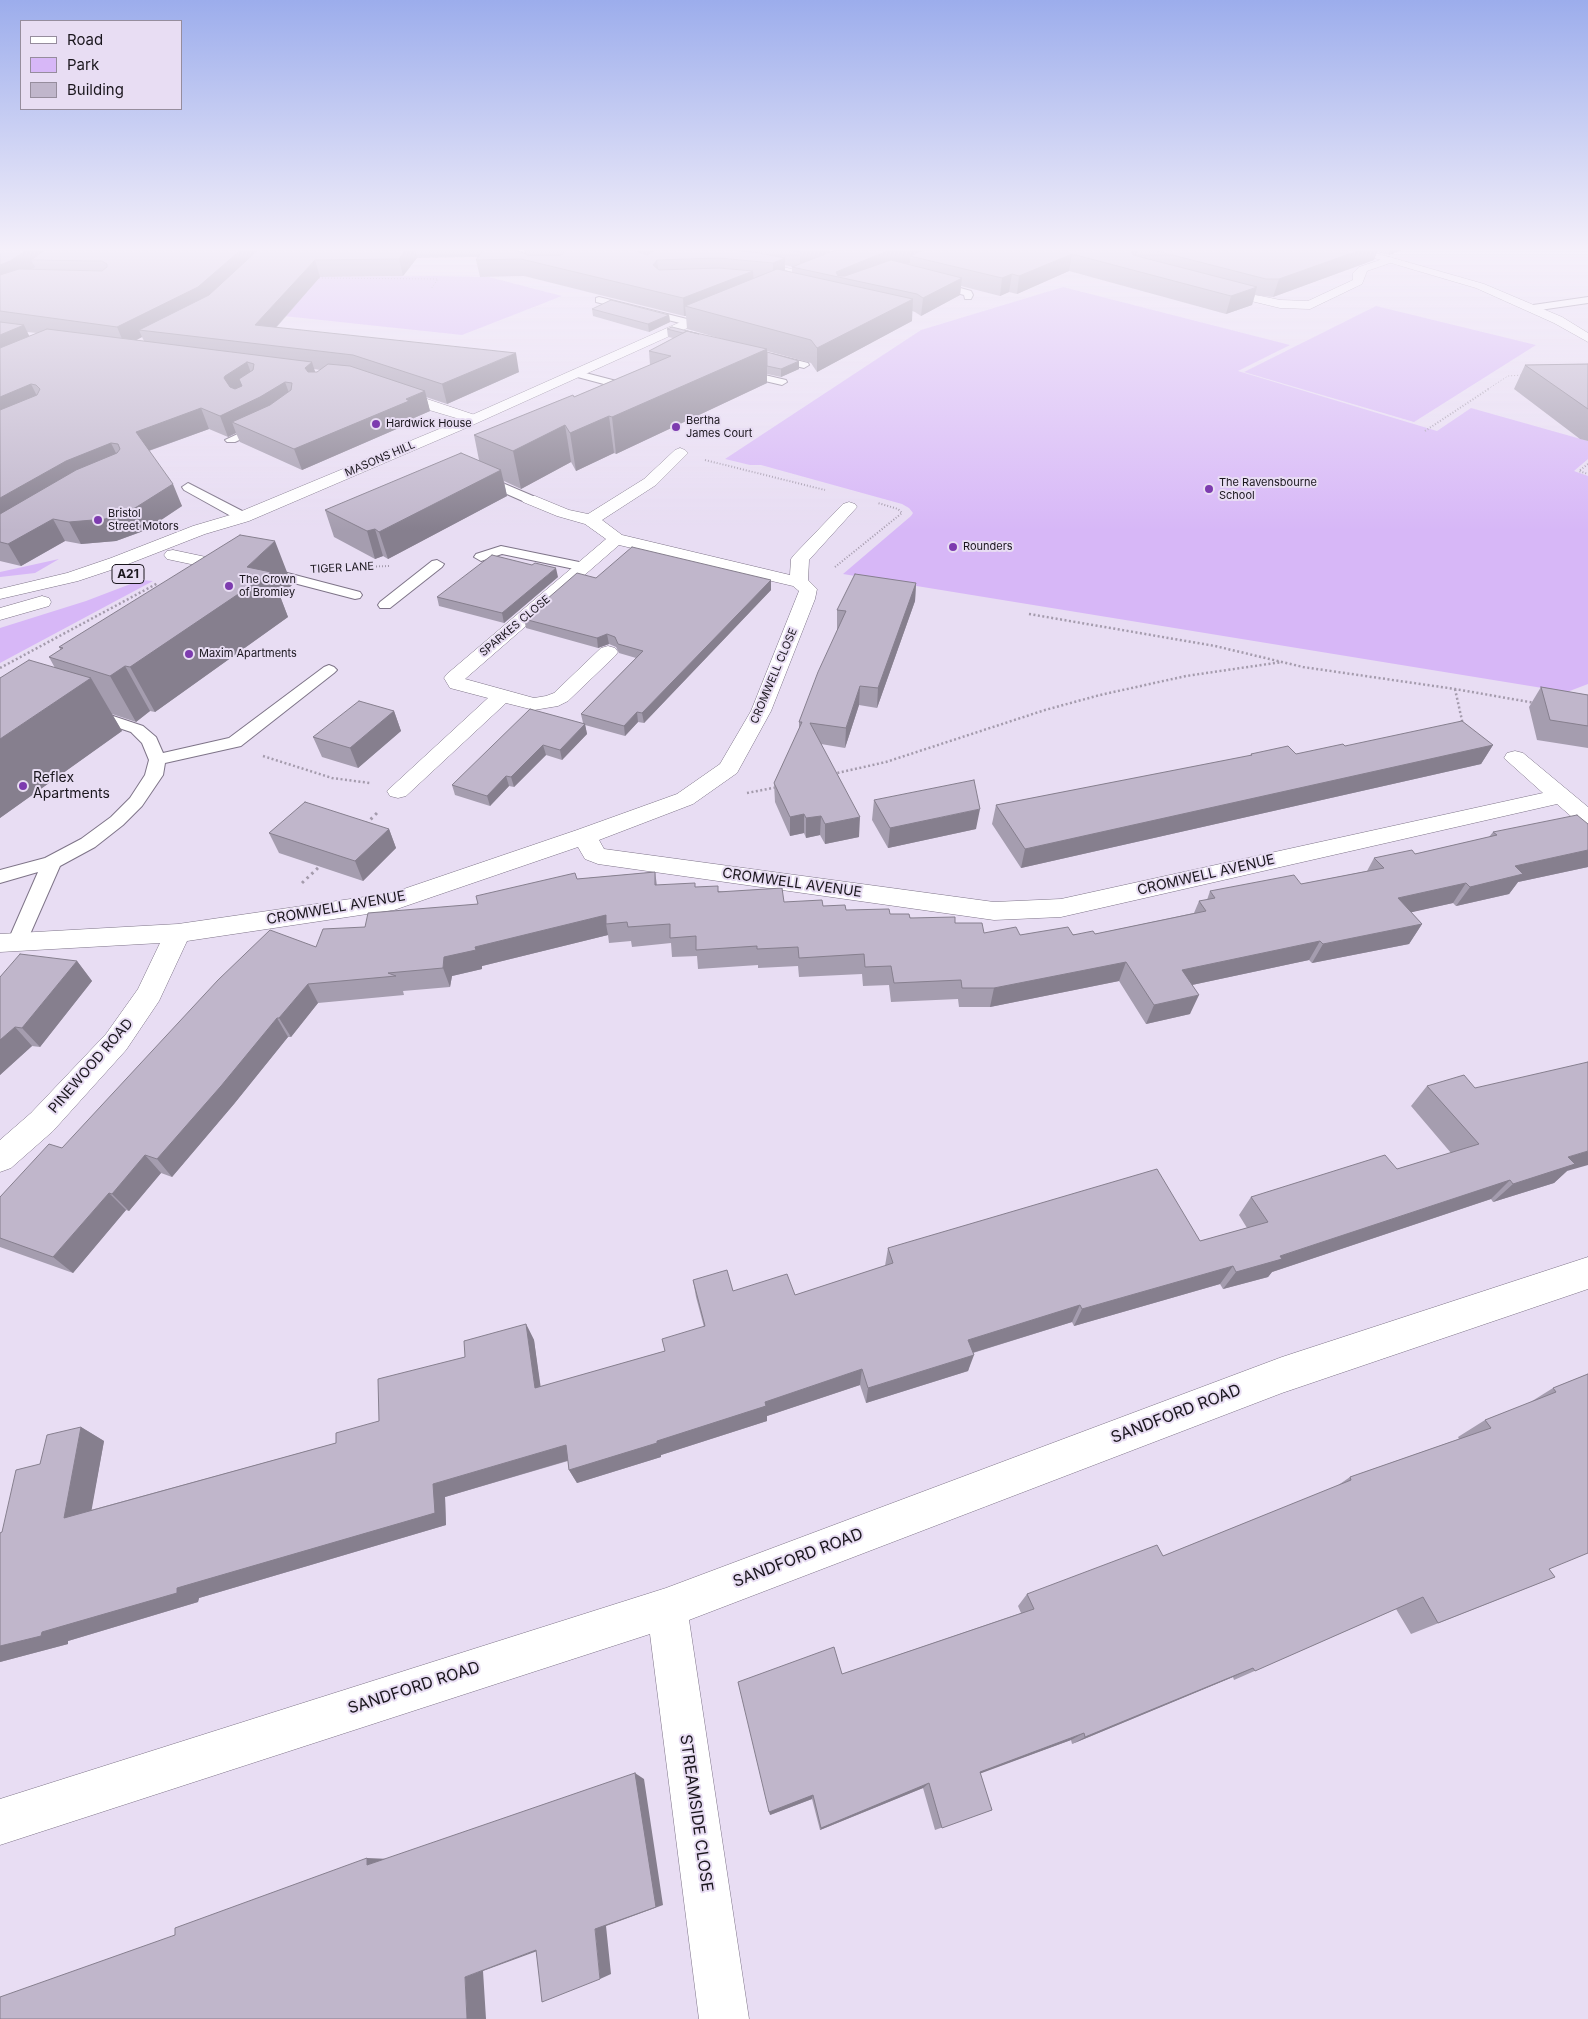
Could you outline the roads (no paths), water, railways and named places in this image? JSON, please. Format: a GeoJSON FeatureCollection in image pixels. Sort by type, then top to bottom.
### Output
{"type":"FeatureCollection","features":[{"type":"Feature","properties":{"kind":"street","name":"MASONS HILL"},"geometry":{"type":"LineString","coordinates":[[1,614],[79,591],[137,571],[173,555],[243,517],[473,419],[643,342]]}},
{"type":"Feature","properties":{"kind":"street"},"geometry":{"type":"LineString","coordinates":[[383,388],[424,404],[473,419]]}},
{"type":"Feature","properties":{"kind":"street"},"geometry":{"type":"LineString","coordinates":[[591,520],[650,482],[680,453]]}},
{"type":"Feature","properties":{"kind":"street"},"geometry":{"type":"LineString","coordinates":[[529,498],[563,513],[591,520],[616,539],[802,591]]}},
{"type":"Feature","properties":{"kind":"street","name":"CROMWELL CLOSE"},"geometry":{"type":"LineString","coordinates":[[585,836],[685,799],[729,768],[761,711],[802,591],[800,559],[849,507]]}},
{"type":"Feature","properties":{"kind":"street","name":"MASONS HILL"},"geometry":{"type":"LineString","coordinates":[[0,594],[72,577],[117,562],[199,530],[243,517]]}},
{"type":"Feature","properties":{"kind":"street","name":"SPARKES CLOSE"},"geometry":{"type":"LineString","coordinates":[[608,652],[561,697],[551,702],[534,704],[457,684],[454,678],[616,539]]}},
{"type":"Feature","properties":{"kind":"street"},"geometry":{"type":"LineString","coordinates":[[173,555],[213,565],[272,573]]}},
{"type":"Feature","properties":{"kind":"street"},"geometry":{"type":"LineString","coordinates":[[398,791],[502,696]]}},
{"type":"Feature","properties":{"kind":"street"},"geometry":{"type":"LineString","coordinates":[[1515,758],[1588,818]]}},
{"type":"Feature","properties":{"kind":"street","name":"CROMWELL AVENUE"},"geometry":{"type":"LineString","coordinates":[[8,943],[178,933],[394,900],[585,836],[593,852],[598,856],[984,909],[1060,908],[1561,796]]}},
{"type":"Feature","properties":{"kind":"street","name":"PINEWOOD ROAD"},"geometry":{"type":"LineString","coordinates":[[0,1159],[42,1122],[116,1042],[149,994],[178,933]]}},
{"type":"Feature","properties":{"kind":"street","name":"SANDFORD ROAD"},"geometry":{"type":"LineString","coordinates":[[0,1822],[666,1608],[1282,1375],[1588,1273]]}},
{"type":"Feature","properties":{"kind":"street","name":"STREAMSIDE CLOSE"},"geometry":{"type":"LineString","coordinates":[[666,1608],[674,1647],[724,2019]]}},
{"type":"Feature","properties":{"kind":"lane"},"geometry":{"type":"LineString","coordinates":[[757,353],[804,365]]}},
{"type":"Feature","properties":{"kind":"lane"},"geometry":{"type":"LineString","coordinates":[[728,370],[782,382]]}},
{"type":"Feature","properties":{"kind":"lane"},"geometry":{"type":"LineString","coordinates":[[574,373],[630,388],[645,380]]}},
{"type":"Feature","properties":{"kind":"lane"},"geometry":{"type":"LineString","coordinates":[[231,440],[272,421]]}},
{"type":"Feature","properties":{"kind":"lane"},"geometry":{"type":"LineString","coordinates":[[471,474],[529,498]]}},
{"type":"Feature","properties":{"kind":"lane"},"geometry":{"type":"LineString","coordinates":[[188,487],[243,517]]}},
{"type":"Feature","properties":{"kind":"lane"},"geometry":{"type":"LineString","coordinates":[[481,556],[501,550],[584,567]]}},
{"type":"Feature","properties":{"kind":"lane"},"geometry":{"type":"LineString","coordinates":[[385,605],[437,564]]}},
{"type":"Feature","properties":{"kind":"lane"},"geometry":{"type":"LineString","coordinates":[[272,573],[355,595]]}},
{"type":"Feature","properties":{"kind":"lane"},"geometry":{"type":"LineString","coordinates":[[157,760],[235,742],[329,670]]}},
{"type":"Feature","properties":{"kind":"lane"},"geometry":{"type":"LineString","coordinates":[[0,877],[52,862],[88,843],[117,821],[136,802],[154,775],[157,760],[150,741],[137,729],[69,707]]}},
{"type":"Feature","properties":{"kind":"lane"},"geometry":{"type":"LineString","coordinates":[[8,943],[52,862]]}},
{"type":"Feature","properties":{"kind":"place","name":"Hardwick House"},"geometry":{"type":"Point","coordinates":[376,424]}},
{"type":"Feature","properties":{"kind":"place","name":"Bertha James Court"},"geometry":{"type":"Point","coordinates":[676,427]}},
{"type":"Feature","properties":{"kind":"place","name":"The Ravensbourne School"},"geometry":{"type":"Point","coordinates":[1209,489]}},
{"type":"Feature","properties":{"kind":"place","name":"Bristol Street Motors"},"geometry":{"type":"Point","coordinates":[98,520]}},
{"type":"Feature","properties":{"kind":"place","name":"Rounders"},"geometry":{"type":"Point","coordinates":[953,547]}},
{"type":"Feature","properties":{"kind":"place","name":"The Crown of Bromley"},"geometry":{"type":"Point","coordinates":[229,586]}},
{"type":"Feature","properties":{"kind":"place","name":"Maxim Apartments"},"geometry":{"type":"Point","coordinates":[189,654]}},
{"type":"Feature","properties":{"kind":"place","name":"Reflex Apartments"},"geometry":{"type":"Point","coordinates":[23,786]}}]}
